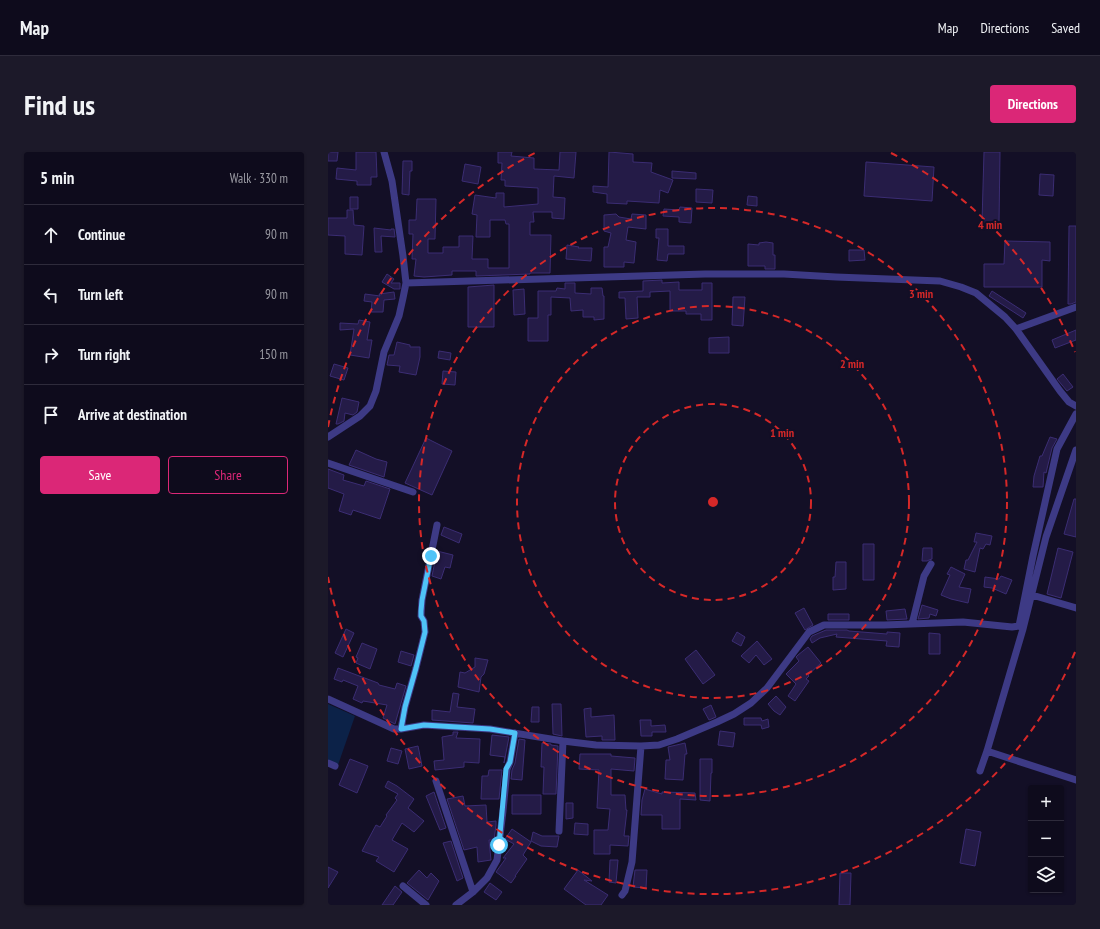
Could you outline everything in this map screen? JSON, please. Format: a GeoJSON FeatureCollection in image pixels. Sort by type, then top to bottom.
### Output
{"type":"FeatureCollection","features":[{"type":"Feature","properties":{"kind":"street"},"geometry":{"type":"LineString","coordinates":[[328,437],[360,416],[370,406],[376,391],[384,352],[399,316],[406,282],[404,256],[392,181],[384,152]]}},
{"type":"Feature","properties":{"kind":"street"},"geometry":{"type":"LineString","coordinates":[[406,282],[706,274],[776,274],[940,281],[976,293],[1005,317],[1016,329],[1060,391],[1069,402],[1076,406]]}},
{"type":"Feature","properties":{"kind":"street"},"geometry":{"type":"LineString","coordinates":[[1016,329],[1076,307]]}},
{"type":"Feature","properties":{"kind":"street"},"geometry":{"type":"LineString","coordinates":[[1021,628],[1033,556],[1057,449],[1076,414]]}},
{"type":"Feature","properties":{"kind":"street"},"geometry":{"type":"LineString","coordinates":[[980,771],[1032,595],[1046,538],[1076,450]]}},
{"type":"Feature","properties":{"kind":"street"},"geometry":{"type":"LineString","coordinates":[[328,463],[413,492]]}},
{"type":"Feature","properties":{"kind":"street"},"geometry":{"type":"LineString","coordinates":[[401,729],[405,707],[425,632],[424,621],[421,616],[422,600],[437,525]]}},
{"type":"Feature","properties":{"kind":"street"},"geometry":{"type":"LineString","coordinates":[[912,624],[924,576],[931,564]]}},
{"type":"Feature","properties":{"kind":"street"},"geometry":{"type":"LineString","coordinates":[[1032,595],[1076,608]]}},
{"type":"Feature","properties":{"kind":"street"},"geometry":{"type":"LineString","coordinates":[[328,699],[394,729],[424,725],[490,729],[596,745],[659,745],[677,739],[734,714],[751,703],[767,688],[809,632],[824,625],[884,625],[963,622],[1021,628]]}},
{"type":"Feature","properties":{"kind":"street"},"geometry":{"type":"LineString","coordinates":[[456,905],[473,892],[487,878],[497,860],[506,769],[510,762],[515,733]]}},
{"type":"Feature","properties":{"kind":"street"},"geometry":{"type":"LineString","coordinates":[[559,831],[562,740]]}},
{"type":"Feature","properties":{"kind":"street"},"geometry":{"type":"LineString","coordinates":[[622,895],[625,891],[632,862],[641,746]]}},
{"type":"Feature","properties":{"kind":"street"},"geometry":{"type":"LineString","coordinates":[[987,751],[1076,780]]}},
{"type":"Feature","properties":{"kind":"street"},"geometry":{"type":"LineString","coordinates":[[436,781],[473,892]]}},
{"type":"Feature","properties":{"kind":"street"},"geometry":{"type":"LineString","coordinates":[[403,886],[426,905]]}},
{"type":"Feature","properties":{"kind":"water"},"geometry":{"type":"Polygon","coordinates":[[[328,704],[355,716],[338,765],[328,761],[328,704]]]}},
{"type":"Feature","properties":{"kind":"building"},"geometry":{"type":"Polygon","coordinates":[[[328,152],[338,152],[337,161],[328,161],[328,152]]]}},
{"type":"Feature","properties":{"kind":"building"},"geometry":{"type":"Polygon","coordinates":[[[356,152],[376,152],[377,177],[371,177],[371,185],[357,185],[357,181],[336,179],[337,168],[356,170],[356,152]]]}},
{"type":"Feature","properties":{"kind":"building"},"geometry":{"type":"Polygon","coordinates":[[[498,152],[512,152],[511,156],[534,158],[534,169],[559,170],[560,152],[576,152],[574,178],[554,176],[553,197],[565,198],[564,219],[552,218],[552,212],[533,212],[534,222],[530,222],[530,235],[551,235],[550,273],[476,276],[476,271],[452,271],[452,275],[424,277],[414,276],[416,259],[412,259],[413,234],[409,234],[409,220],[416,220],[417,199],[436,199],[435,239],[428,239],[428,253],[443,253],[443,247],[459,247],[459,236],[473,236],[472,259],[488,259],[488,268],[509,268],[509,224],[506,224],[505,220],[490,220],[490,237],[476,237],[477,215],[472,214],[475,195],[496,198],[496,193],[504,193],[504,207],[538,204],[538,188],[505,186],[505,180],[501,180],[502,163],[498,163],[498,152]]]}},
{"type":"Feature","properties":{"kind":"building"},"geometry":{"type":"Polygon","coordinates":[[[609,152],[633,154],[633,162],[652,163],[651,172],[673,180],[668,193],[660,190],[659,203],[627,201],[627,204],[607,203],[607,194],[593,192],[593,186],[608,187],[609,152]]]}},
{"type":"Feature","properties":{"kind":"building"},"geometry":{"type":"Polygon","coordinates":[[[984,152],[1000,152],[999,223],[982,222],[984,152]]]}},
{"type":"Feature","properties":{"kind":"building"},"geometry":{"type":"Polygon","coordinates":[[[403,161],[412,161],[409,195],[402,194],[403,161]]]}},
{"type":"Feature","properties":{"kind":"building"},"geometry":{"type":"Polygon","coordinates":[[[866,162],[934,167],[932,201],[864,196],[866,162]]]}},
{"type":"Feature","properties":{"kind":"building"},"geometry":{"type":"Polygon","coordinates":[[[465,164],[481,167],[478,184],[462,181],[465,164]]]}},
{"type":"Feature","properties":{"kind":"building"},"geometry":{"type":"Polygon","coordinates":[[[672,171],[696,173],[696,179],[672,178],[672,171]]]}},
{"type":"Feature","properties":{"kind":"building"},"geometry":{"type":"Polygon","coordinates":[[[1040,174],[1054,175],[1053,196],[1039,195],[1040,174]]]}},
{"type":"Feature","properties":{"kind":"building"},"geometry":{"type":"Polygon","coordinates":[[[696,189],[713,190],[712,203],[696,202],[696,189]]]}},
{"type":"Feature","properties":{"kind":"building"},"geometry":{"type":"Polygon","coordinates":[[[748,196],[757,197],[757,206],[747,205],[748,196]]]}},
{"type":"Feature","properties":{"kind":"building"},"geometry":{"type":"Polygon","coordinates":[[[350,197],[358,197],[358,209],[350,209],[350,197]]]}},
{"type":"Feature","properties":{"kind":"building"},"geometry":{"type":"Polygon","coordinates":[[[680,207],[692,208],[691,223],[679,222],[679,217],[663,216],[664,209],[679,210],[680,207]]]}},
{"type":"Feature","properties":{"kind":"building"},"geometry":{"type":"Polygon","coordinates":[[[347,210],[353,210],[354,225],[364,226],[362,255],[345,254],[345,236],[328,235],[328,218],[347,218],[347,210]]]}},
{"type":"Feature","properties":{"kind":"building"},"geometry":{"type":"Polygon","coordinates":[[[616,214],[619,217],[631,219],[632,214],[646,215],[646,229],[628,227],[626,240],[636,242],[634,263],[624,262],[624,267],[604,267],[604,247],[608,247],[611,233],[604,231],[604,215],[616,214]]]}},
{"type":"Feature","properties":{"kind":"building"},"geometry":{"type":"Polygon","coordinates":[[[1069,226],[1076,226],[1076,302],[1071,304],[1068,304],[1069,226]]]}},
{"type":"Feature","properties":{"kind":"building"},"geometry":{"type":"Polygon","coordinates":[[[374,228],[394,229],[395,237],[381,236],[382,252],[375,252],[374,228]]]}},
{"type":"Feature","properties":{"kind":"building"},"geometry":{"type":"Polygon","coordinates":[[[656,229],[668,229],[668,246],[684,246],[684,254],[668,254],[667,261],[657,260],[659,238],[656,238],[656,229]]]}},
{"type":"Feature","properties":{"kind":"building"},"geometry":{"type":"Polygon","coordinates":[[[1005,241],[1050,242],[1050,261],[1042,260],[1042,287],[984,287],[984,264],[1004,264],[1005,241]]]}},
{"type":"Feature","properties":{"kind":"building"},"geometry":{"type":"Polygon","coordinates":[[[759,243],[773,243],[775,269],[765,269],[765,266],[748,266],[748,244],[759,245],[759,243]]]}},
{"type":"Feature","properties":{"kind":"building"},"geometry":{"type":"Polygon","coordinates":[[[567,245],[579,247],[578,248],[592,248],[591,261],[566,259],[567,245]]]}},
{"type":"Feature","properties":{"kind":"building"},"geometry":{"type":"Polygon","coordinates":[[[849,250],[864,250],[865,260],[849,261],[849,250]]]}},
{"type":"Feature","properties":{"kind":"building"},"geometry":{"type":"Polygon","coordinates":[[[387,274],[394,279],[391,283],[400,283],[400,289],[394,289],[382,282],[387,274]]]}},
{"type":"Feature","properties":{"kind":"building"},"geometry":{"type":"Polygon","coordinates":[[[662,280],[662,283],[679,282],[679,290],[702,290],[702,283],[712,283],[712,320],[701,320],[701,314],[686,314],[686,311],[670,311],[670,291],[650,292],[650,297],[637,297],[638,318],[626,319],[625,298],[619,298],[619,292],[643,291],[643,281],[662,280]]]}},
{"type":"Feature","properties":{"kind":"building"},"geometry":{"type":"Polygon","coordinates":[[[565,283],[575,283],[575,293],[591,294],[591,288],[602,288],[604,296],[604,319],[594,320],[594,317],[583,317],[583,310],[571,311],[570,298],[551,297],[551,315],[548,315],[548,341],[528,341],[528,318],[538,318],[538,291],[556,291],[557,288],[565,289],[565,283]]]}},
{"type":"Feature","properties":{"kind":"building"},"geometry":{"type":"Polygon","coordinates":[[[494,285],[494,327],[468,327],[468,287],[494,285]]]}},
{"type":"Feature","properties":{"kind":"building"},"geometry":{"type":"Polygon","coordinates":[[[524,289],[525,314],[514,315],[513,290],[524,289]]]}},
{"type":"Feature","properties":{"kind":"building"},"geometry":{"type":"Polygon","coordinates":[[[992,291],[1026,313],[1023,318],[989,296],[992,291]]]}},
{"type":"Feature","properties":{"kind":"building"},"geometry":{"type":"Polygon","coordinates":[[[394,292],[395,299],[384,300],[383,312],[371,312],[372,302],[364,301],[365,294],[380,296],[379,294],[394,292]]]}},
{"type":"Feature","properties":{"kind":"building"},"geometry":{"type":"Polygon","coordinates":[[[733,297],[745,297],[743,326],[732,325],[733,297]]]}},
{"type":"Feature","properties":{"kind":"building"},"geometry":{"type":"Polygon","coordinates":[[[359,320],[370,322],[367,340],[372,340],[369,358],[350,355],[354,329],[340,330],[340,323],[358,324],[359,320]]]}},
{"type":"Feature","properties":{"kind":"building"},"geometry":{"type":"Polygon","coordinates":[[[1076,330],[1076,340],[1055,348],[1052,340],[1076,330]]]}},
{"type":"Feature","properties":{"kind":"building"},"geometry":{"type":"Polygon","coordinates":[[[729,337],[729,353],[709,353],[709,338],[729,337]]]}},
{"type":"Feature","properties":{"kind":"building"},"geometry":{"type":"Polygon","coordinates":[[[397,342],[410,345],[410,347],[420,347],[420,357],[416,375],[399,372],[400,366],[387,365],[389,355],[394,355],[397,342]]]}},
{"type":"Feature","properties":{"kind":"building"},"geometry":{"type":"Polygon","coordinates":[[[439,351],[451,353],[450,360],[438,358],[439,351]]]}},
{"type":"Feature","properties":{"kind":"building"},"geometry":{"type":"Polygon","coordinates":[[[334,364],[348,368],[344,380],[330,376],[334,364]]]}},
{"type":"Feature","properties":{"kind":"building"},"geometry":{"type":"Polygon","coordinates":[[[443,371],[456,372],[455,385],[442,384],[443,371]]]}},
{"type":"Feature","properties":{"kind":"building"},"geometry":{"type":"Polygon","coordinates":[[[1063,374],[1073,387],[1067,391],[1057,379],[1063,374]]]}},
{"type":"Feature","properties":{"kind":"building"},"geometry":{"type":"Polygon","coordinates":[[[342,398],[359,402],[357,412],[353,415],[345,413],[344,421],[336,424],[342,398]]]}},
{"type":"Feature","properties":{"kind":"building"},"geometry":{"type":"Polygon","coordinates":[[[1050,437],[1057,439],[1052,448],[1046,473],[1044,472],[1043,487],[1033,487],[1034,476],[1040,456],[1042,456],[1050,437]]]}},
{"type":"Feature","properties":{"kind":"building"},"geometry":{"type":"Polygon","coordinates":[[[426,438],[452,451],[432,495],[405,483],[426,438]]]}},
{"type":"Feature","properties":{"kind":"building"},"geometry":{"type":"Polygon","coordinates":[[[356,450],[387,462],[384,477],[349,465],[356,450]]]}},
{"type":"Feature","properties":{"kind":"building"},"geometry":{"type":"Polygon","coordinates":[[[328,469],[344,475],[343,480],[364,486],[366,481],[390,489],[380,519],[353,510],[351,515],[339,511],[344,494],[328,488],[328,469]]]}},
{"type":"Feature","properties":{"kind":"building"},"geometry":{"type":"Polygon","coordinates":[[[1074,499],[1076,499],[1076,537],[1064,534],[1074,499]]]}},
{"type":"Feature","properties":{"kind":"building"},"geometry":{"type":"Polygon","coordinates":[[[444,527],[462,534],[459,543],[441,535],[444,527]]]}},
{"type":"Feature","properties":{"kind":"building"},"geometry":{"type":"Polygon","coordinates":[[[976,533],[992,536],[990,545],[986,544],[983,549],[980,548],[975,572],[964,569],[966,560],[968,560],[977,542],[974,542],[976,533]]]}},
{"type":"Feature","properties":{"kind":"building"},"geometry":{"type":"Polygon","coordinates":[[[863,544],[874,544],[874,580],[863,580],[863,544]]]}},
{"type":"Feature","properties":{"kind":"building"},"geometry":{"type":"Polygon","coordinates":[[[923,548],[932,548],[932,559],[922,561],[923,548]]]}},
{"type":"Feature","properties":{"kind":"building"},"geometry":{"type":"Polygon","coordinates":[[[1058,548],[1073,552],[1061,598],[1047,594],[1058,548]]]}},
{"type":"Feature","properties":{"kind":"building"},"geometry":{"type":"Polygon","coordinates":[[[437,551],[453,555],[450,568],[445,567],[441,579],[432,576],[437,551]]]}},
{"type":"Feature","properties":{"kind":"building"},"geometry":{"type":"Polygon","coordinates":[[[836,562],[846,562],[846,589],[833,590],[833,577],[835,577],[836,562]]]}},
{"type":"Feature","properties":{"kind":"building"},"geometry":{"type":"Polygon","coordinates":[[[951,567],[965,574],[959,587],[971,589],[968,603],[941,595],[950,575],[947,574],[951,567]]]}},
{"type":"Feature","properties":{"kind":"building"},"geometry":{"type":"Polygon","coordinates":[[[1001,576],[1012,580],[1006,594],[992,588],[984,587],[985,577],[999,579],[1001,576]]]}},
{"type":"Feature","properties":{"kind":"building"},"geometry":{"type":"Polygon","coordinates":[[[922,605],[938,610],[936,616],[930,614],[929,618],[918,619],[922,605]]]}},
{"type":"Feature","properties":{"kind":"building"},"geometry":{"type":"Polygon","coordinates":[[[804,608],[813,625],[805,630],[795,613],[804,608]]]}},
{"type":"Feature","properties":{"kind":"building"},"geometry":{"type":"Polygon","coordinates":[[[905,609],[907,619],[887,620],[886,611],[905,609]]]}},
{"type":"Feature","properties":{"kind":"building"},"geometry":{"type":"Polygon","coordinates":[[[828,614],[849,614],[849,620],[828,620],[828,614]]]}},
{"type":"Feature","properties":{"kind":"building"},"geometry":{"type":"Polygon","coordinates":[[[346,629],[354,633],[343,657],[335,653],[346,629]]]}},
{"type":"Feature","properties":{"kind":"building"},"geometry":{"type":"Polygon","coordinates":[[[826,630],[847,630],[887,634],[887,632],[900,633],[899,647],[886,646],[887,641],[836,637],[837,634],[820,638],[812,643],[810,639],[812,636],[826,630]]]}},
{"type":"Feature","properties":{"kind":"building"},"geometry":{"type":"Polygon","coordinates":[[[737,632],[745,637],[741,646],[732,641],[737,632]]]}},
{"type":"Feature","properties":{"kind":"building"},"geometry":{"type":"Polygon","coordinates":[[[929,633],[940,634],[940,654],[929,654],[929,633]]]}},
{"type":"Feature","properties":{"kind":"building"},"geometry":{"type":"Polygon","coordinates":[[[757,641],[772,659],[764,665],[756,655],[749,663],[741,656],[757,641]]]}},
{"type":"Feature","properties":{"kind":"building"},"geometry":{"type":"Polygon","coordinates":[[[362,643],[377,649],[370,669],[356,663],[358,658],[356,657],[362,643]]]}},
{"type":"Feature","properties":{"kind":"building"},"geometry":{"type":"Polygon","coordinates":[[[808,647],[821,663],[808,675],[809,676],[806,679],[809,681],[795,701],[788,696],[796,684],[786,674],[799,661],[796,657],[808,647]]]}},
{"type":"Feature","properties":{"kind":"building"},"geometry":{"type":"Polygon","coordinates":[[[696,650],[715,675],[703,684],[685,659],[696,650]]]}},
{"type":"Feature","properties":{"kind":"building"},"geometry":{"type":"Polygon","coordinates":[[[401,651],[414,655],[411,666],[398,662],[401,651]]]}},
{"type":"Feature","properties":{"kind":"building"},"geometry":{"type":"Polygon","coordinates":[[[475,658],[488,660],[484,674],[481,677],[479,692],[458,687],[460,672],[465,673],[475,667],[475,658]]]}},
{"type":"Feature","properties":{"kind":"building"},"geometry":{"type":"Polygon","coordinates":[[[338,668],[378,683],[379,685],[395,689],[397,683],[406,686],[395,724],[383,718],[387,705],[363,701],[362,703],[353,699],[358,686],[343,680],[342,682],[334,679],[338,668]]]}},
{"type":"Feature","properties":{"kind":"building"},"geometry":{"type":"Polygon","coordinates":[[[453,693],[459,694],[457,707],[475,709],[473,723],[432,720],[432,710],[450,712],[453,693]]]}},
{"type":"Feature","properties":{"kind":"building"},"geometry":{"type":"Polygon","coordinates":[[[776,696],[786,707],[780,715],[768,704],[776,696]]]}},
{"type":"Feature","properties":{"kind":"building"},"geometry":{"type":"Polygon","coordinates":[[[552,704],[561,704],[562,736],[553,734],[552,704]]]}},
{"type":"Feature","properties":{"kind":"building"},"geometry":{"type":"Polygon","coordinates":[[[711,705],[716,717],[709,720],[703,709],[711,705]]]}},
{"type":"Feature","properties":{"kind":"building"},"geometry":{"type":"Polygon","coordinates":[[[532,707],[539,707],[539,722],[531,722],[532,707]]]}},
{"type":"Feature","properties":{"kind":"building"},"geometry":{"type":"Polygon","coordinates":[[[591,708],[591,717],[614,715],[615,740],[602,740],[602,736],[586,737],[584,709],[591,708]]]}},
{"type":"Feature","properties":{"kind":"building"},"geometry":{"type":"Polygon","coordinates":[[[744,718],[761,718],[762,721],[768,719],[769,727],[762,729],[761,725],[744,725],[744,718]]]}},
{"type":"Feature","properties":{"kind":"building"},"geometry":{"type":"Polygon","coordinates":[[[640,720],[651,720],[651,726],[665,725],[666,732],[652,732],[652,736],[641,736],[640,720]]]}},
{"type":"Feature","properties":{"kind":"building"},"geometry":{"type":"Polygon","coordinates":[[[720,731],[735,733],[733,747],[718,745],[720,731]]]}},
{"type":"Feature","properties":{"kind":"building"},"geometry":{"type":"Polygon","coordinates":[[[453,732],[458,732],[456,738],[480,739],[479,763],[464,762],[464,767],[435,770],[434,761],[444,760],[442,737],[453,735],[453,732]]]}},
{"type":"Feature","properties":{"kind":"building"},"geometry":{"type":"Polygon","coordinates":[[[492,735],[509,737],[504,763],[505,757],[490,755],[492,735]]]}},
{"type":"Feature","properties":{"kind":"building"},"geometry":{"type":"Polygon","coordinates":[[[519,739],[525,740],[522,780],[511,779],[519,739]]]}},
{"type":"Feature","properties":{"kind":"building"},"geometry":{"type":"Polygon","coordinates":[[[542,743],[558,746],[556,794],[543,794],[544,767],[541,767],[542,743]]]}},
{"type":"Feature","properties":{"kind":"building"},"geometry":{"type":"Polygon","coordinates":[[[685,743],[687,754],[685,754],[683,780],[665,779],[666,760],[670,760],[668,747],[685,743]]]}},
{"type":"Feature","properties":{"kind":"building"},"geometry":{"type":"Polygon","coordinates":[[[418,746],[422,766],[409,769],[405,749],[418,746]]]}},
{"type":"Feature","properties":{"kind":"building"},"geometry":{"type":"Polygon","coordinates":[[[391,748],[402,751],[398,764],[387,761],[391,748]]]}},
{"type":"Feature","properties":{"kind":"building"},"geometry":{"type":"Polygon","coordinates":[[[580,754],[611,754],[611,756],[635,758],[634,771],[611,769],[611,795],[625,795],[627,810],[624,836],[629,836],[628,846],[610,845],[610,854],[594,854],[594,830],[608,830],[610,809],[597,808],[599,770],[579,769],[580,754]]]}},
{"type":"Feature","properties":{"kind":"building"},"geometry":{"type":"Polygon","coordinates":[[[350,759],[368,766],[357,793],[339,785],[350,759]]]}},
{"type":"Feature","properties":{"kind":"building"},"geometry":{"type":"Polygon","coordinates":[[[700,759],[712,759],[710,801],[700,800],[700,759]]]}},
{"type":"Feature","properties":{"kind":"building"},"geometry":{"type":"Polygon","coordinates":[[[489,770],[502,770],[499,799],[481,799],[482,776],[488,776],[489,770]]]}},
{"type":"Feature","properties":{"kind":"building"},"geometry":{"type":"Polygon","coordinates":[[[388,781],[414,799],[408,808],[424,821],[414,832],[402,823],[392,840],[408,849],[394,872],[376,861],[379,857],[362,851],[376,825],[380,827],[387,816],[386,815],[397,800],[395,798],[398,794],[385,787],[388,781]]]}},
{"type":"Feature","properties":{"kind":"building"},"geometry":{"type":"Polygon","coordinates":[[[645,789],[662,794],[662,792],[695,793],[696,800],[680,799],[680,829],[662,829],[662,815],[641,815],[642,800],[645,789]]]}},
{"type":"Feature","properties":{"kind":"building"},"geometry":{"type":"Polygon","coordinates":[[[434,792],[446,828],[440,830],[426,796],[434,792]]]}},
{"type":"Feature","properties":{"kind":"building"},"geometry":{"type":"Polygon","coordinates":[[[512,795],[541,795],[541,814],[512,814],[512,795]]]}},
{"type":"Feature","properties":{"kind":"building"},"geometry":{"type":"Polygon","coordinates":[[[463,796],[465,806],[486,805],[487,822],[496,821],[494,840],[489,840],[491,860],[478,862],[477,847],[464,850],[447,799],[463,796]]]}},
{"type":"Feature","properties":{"kind":"building"},"geometry":{"type":"Polygon","coordinates":[[[566,803],[573,803],[573,818],[566,819],[566,803]]]}},
{"type":"Feature","properties":{"kind":"building"},"geometry":{"type":"Polygon","coordinates":[[[575,823],[588,824],[588,835],[574,834],[575,823]]]}},
{"type":"Feature","properties":{"kind":"building"},"geometry":{"type":"Polygon","coordinates":[[[512,829],[531,842],[523,855],[527,859],[511,883],[496,872],[506,858],[503,858],[514,844],[505,839],[512,829]]]}},
{"type":"Feature","properties":{"kind":"building"},"geometry":{"type":"Polygon","coordinates":[[[966,829],[981,832],[975,866],[960,863],[966,829]]]}},
{"type":"Feature","properties":{"kind":"building"},"geometry":{"type":"Polygon","coordinates":[[[533,832],[542,836],[559,836],[557,847],[541,846],[531,841],[533,832]]]}},
{"type":"Feature","properties":{"kind":"building"},"geometry":{"type":"Polygon","coordinates":[[[451,841],[463,878],[457,881],[443,843],[451,841]]]}},
{"type":"Feature","properties":{"kind":"building"},"geometry":{"type":"Polygon","coordinates":[[[610,860],[618,860],[616,883],[609,882],[610,860]]]}},
{"type":"Feature","properties":{"kind":"building"},"geometry":{"type":"Polygon","coordinates":[[[328,867],[338,872],[328,888],[328,867]]]}},
{"type":"Feature","properties":{"kind":"building"},"geometry":{"type":"Polygon","coordinates":[[[419,870],[427,878],[431,873],[439,881],[428,900],[407,883],[419,870]]]}},
{"type":"Feature","properties":{"kind":"building"},"geometry":{"type":"Polygon","coordinates":[[[578,870],[592,881],[584,880],[608,895],[601,905],[586,905],[564,889],[578,870]]]}},
{"type":"Feature","properties":{"kind":"building"},"geometry":{"type":"Polygon","coordinates":[[[635,870],[647,870],[646,888],[633,887],[635,870]]]}},
{"type":"Feature","properties":{"kind":"building"},"geometry":{"type":"Polygon","coordinates":[[[840,873],[851,873],[850,905],[839,905],[840,873]]]}},
{"type":"Feature","properties":{"kind":"building"},"geometry":{"type":"Polygon","coordinates":[[[490,883],[502,892],[496,900],[484,892],[490,883]]]}},
{"type":"Feature","properties":{"kind":"building"},"geometry":{"type":"Polygon","coordinates":[[[395,886],[402,892],[393,905],[382,905],[395,886]]]}},
{"type":"Feature","properties":{"kind":"route"},"geometry":{"type":"LineString","coordinates":[[431,556],[421,611],[425,632],[405,707],[401,729],[424,725],[490,729],[515,733],[510,762],[506,769],[499,845]]}}]}
